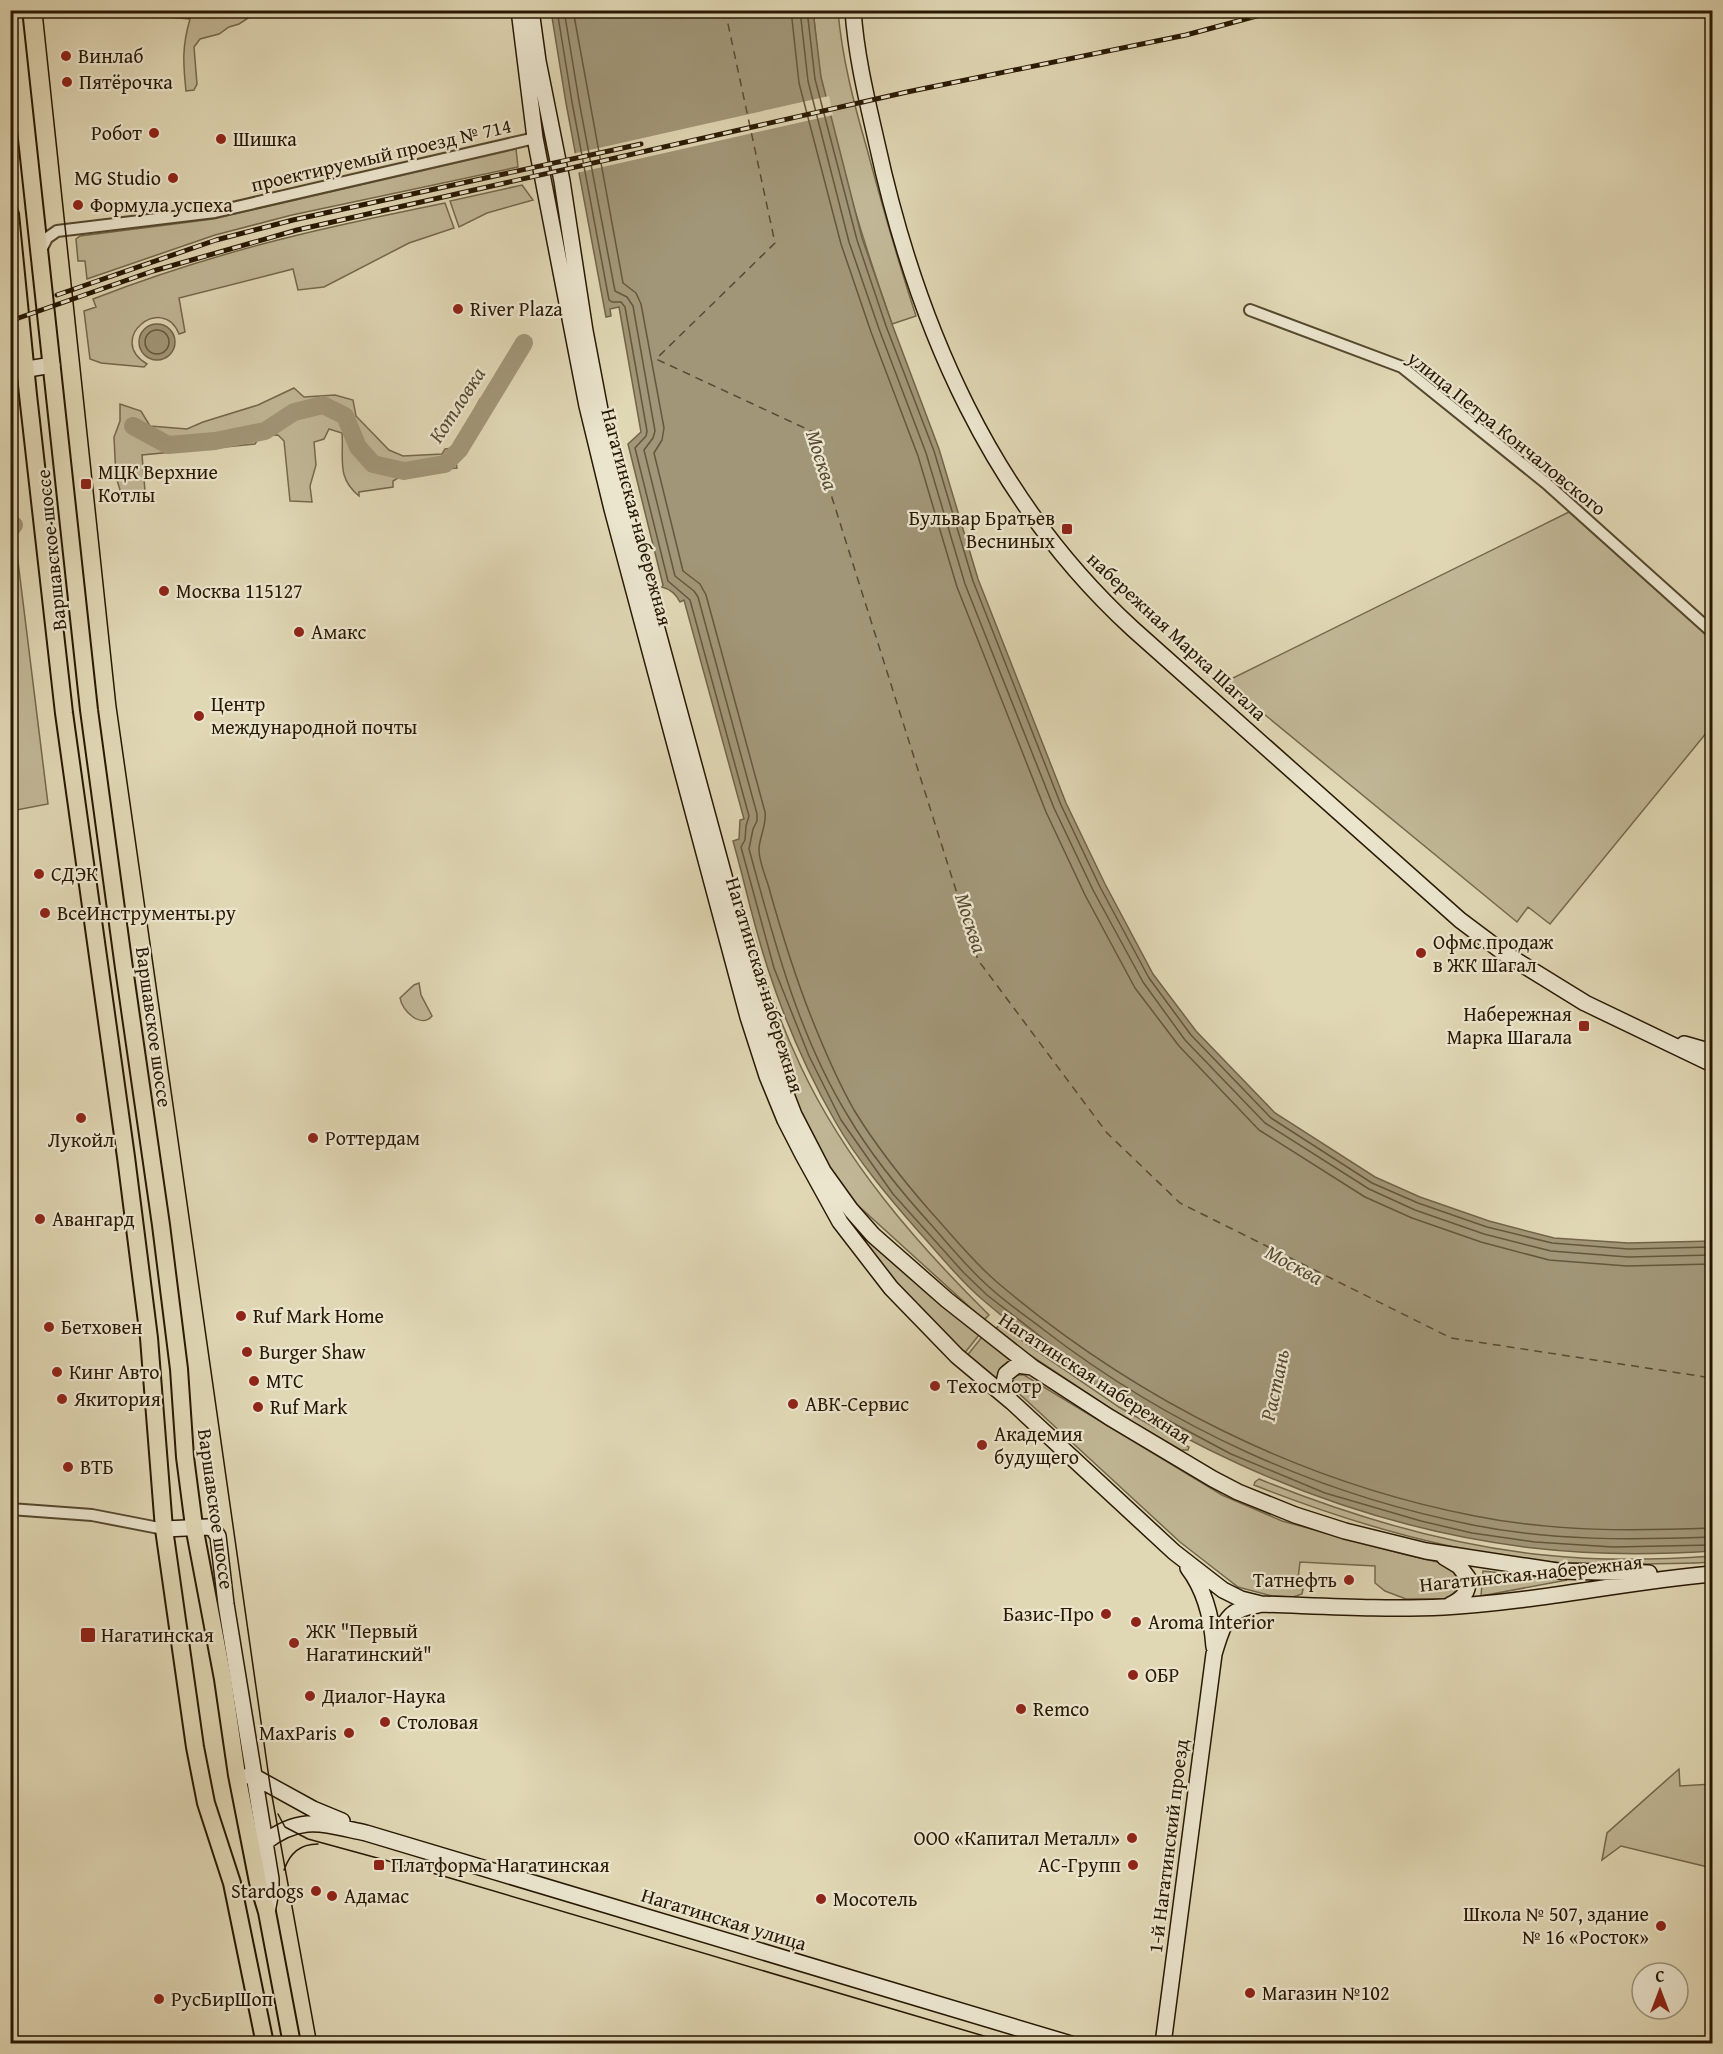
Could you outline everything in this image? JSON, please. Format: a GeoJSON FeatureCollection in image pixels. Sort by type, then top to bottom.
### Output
{"type":"FeatureCollection","features":[{"type":"Feature","properties":{"kind":"main road","name":"Варшавское шоссе"},"geometry":{"type":"LineString","coordinates":[[14,10],[89,710],[161,1225],[178,1360],[185,1456],[194,1526],[223,1679],[245,1776],[258,1882],[267,1911],[292,2043]]}},
{"type":"Feature","properties":{"kind":"main road","name":"Нагатинская набережная"},"geometry":{"type":"LineString","coordinates":[[519,10],[535,138],[586,406],[748,1017],[767,1076],[785,1120],[825,1198],[867,1259],[926,1326],[957,1356],[1012,1402],[1174,1552],[1223,1590],[1241,1599],[1261,1604],[1444,1607],[1518,1600],[1706,1574]]}},
{"type":"Feature","properties":{"kind":"main road","name":"Нагатинская набережная"},"geometry":{"type":"LineString","coordinates":[[531,10],[538,61],[562,181],[580,303],[610,455],[777,1071],[794,1115],[823,1171],[850,1210],[873,1235],[970,1319],[1032,1367],[1109,1417],[1238,1492],[1295,1515],[1426,1551],[1557,1571],[1706,1574]]}},
{"type":"Feature","properties":{"kind":"main road","name":"набережная Марка Шагала"},"geometry":{"type":"LineString","coordinates":[[853,10],[855,37],[885,184],[916,284],[948,365],[982,438],[1008,482],[1051,542],[1114,612],[1460,920],[1504,953],[1556,987],[1616,1020],[1713,1064]]}},
{"type":"Feature","properties":{"kind":"main road","name":"Варшавское шоссе"},"geometry":{"type":"LineString","coordinates":[[10,214],[18,370],[149,1338],[164,1529],[199,1770],[206,1803],[232,1883],[265,2043]]}},
{"type":"Feature","properties":{"kind":"main road"},"geometry":{"type":"LineString","coordinates":[[18,370],[52,365]]}},
{"type":"Feature","properties":{"kind":"main road","name":"набережная Марка Шагала"},"geometry":{"type":"LineString","coordinates":[[1649,1034],[1713,1052]]}},
{"type":"Feature","properties":{"kind":"main road"},"geometry":{"type":"LineString","coordinates":[[1012,1402],[1003,1387],[1006,1374],[1017,1365],[1032,1367]]}},
{"type":"Feature","properties":{"kind":"main road"},"geometry":{"type":"LineString","coordinates":[[164,1529],[194,1526]]}},
{"type":"Feature","properties":{"kind":"main road"},"geometry":{"type":"LineString","coordinates":[[1426,1551],[1459,1566],[1468,1578],[1467,1592],[1462,1598],[1444,1607]]}},
{"type":"Feature","properties":{"kind":"main road"},"geometry":{"type":"LineString","coordinates":[[1174,1552],[1192,1574],[1201,1590],[1210,1621],[1214,1654]]}},
{"type":"Feature","properties":{"kind":"main road"},"geometry":{"type":"LineString","coordinates":[[1214,1654],[1229,1616],[1243,1607],[1261,1604]]}},
{"type":"Feature","properties":{"kind":"main road","name":"1-й Нагатинский проезд"},"geometry":{"type":"LineString","coordinates":[[1163,2043],[1214,1654]]}},
{"type":"Feature","properties":{"kind":"main road"},"geometry":{"type":"LineString","coordinates":[[245,1776],[366,1833]]}},
{"type":"Feature","properties":{"kind":"main road"},"geometry":{"type":"LineString","coordinates":[[245,1776],[264,1843],[271,1891],[267,1911]]}},
{"type":"Feature","properties":{"kind":"main road"},"geometry":{"type":"LineString","coordinates":[[264,1843],[287,1828],[311,1823],[366,1833]]}},
{"type":"Feature","properties":{"kind":"main road","name":"Нагатинская улица"},"geometry":{"type":"LineString","coordinates":[[366,1833],[1071,2043]]}},
{"type":"Feature","properties":{"kind":"street","name":"проектируемый проезд № 714"},"geometry":{"type":"LineString","coordinates":[[57,231],[215,212],[535,138]]}},
{"type":"Feature","properties":{"kind":"street"},"geometry":{"type":"LineString","coordinates":[[36,214],[46,226],[57,231]]}},
{"type":"Feature","properties":{"kind":"street"},"geometry":{"type":"LineString","coordinates":[[40,252],[47,238],[57,231]]}},
{"type":"Feature","properties":{"kind":"street","name":"улица Петра Кончаловского"},"geometry":{"type":"LineString","coordinates":[[1250,310],[1402,368],[1546,483],[1713,632]]}},
{"type":"Feature","properties":{"kind":"street"},"geometry":{"type":"LineString","coordinates":[[10,1509],[92,1515],[164,1529]]}},
{"type":"Feature","properties":{"kind":"shaded area"},"geometry":{"type":"Polygon","coordinates":[[[161,10],[259,11],[219,34],[200,39],[194,47],[197,84],[194,90],[186,91],[184,55],[190,19],[167,17],[161,14],[161,10]]]}},
{"type":"Feature","properties":{"kind":"shaded area"},"geometry":{"type":"Polygon","coordinates":[[[813,11],[838,11],[842,46],[853,98],[890,233],[916,316],[892,324],[835,141],[818,62],[813,11]]]}},
{"type":"Feature","properties":{"kind":"shaded area"},"geometry":{"type":"Polygon","coordinates":[[[516,149],[518,167],[292,215],[215,235],[87,279],[85,261],[78,261],[76,239],[80,236],[213,219],[516,149]]]}},
{"type":"Feature","properties":{"kind":"shaded area"},"geometry":{"type":"Polygon","coordinates":[[[522,185],[533,200],[487,213],[459,227],[450,201],[522,185]]]}},
{"type":"Feature","properties":{"kind":"shaded area"},"geometry":{"type":"Polygon","coordinates":[[[445,203],[454,228],[409,243],[324,287],[298,290],[293,269],[179,298],[185,332],[179,334],[171,322],[161,318],[151,319],[141,324],[134,333],[132,343],[136,354],[147,364],[144,367],[101,363],[90,359],[84,311],[96,307],[93,299],[169,272],[246,249],[335,226],[445,203]]]}},
{"type":"Feature","properties":{"kind":"shaded area"},"geometry":{"type":"Polygon","coordinates":[[[294,388],[304,397],[335,395],[353,400],[356,416],[389,450],[403,456],[442,454],[445,449],[454,448],[480,399],[486,399],[489,404],[456,462],[457,468],[408,472],[393,481],[393,487],[359,492],[359,496],[344,475],[342,433],[329,429],[324,439],[314,442],[316,465],[310,486],[312,502],[290,501],[284,441],[278,435],[260,436],[255,444],[142,455],[145,491],[128,496],[121,493],[116,477],[114,437],[120,421],[120,404],[141,411],[150,426],[187,429],[258,405],[294,388]]]}},
{"type":"Feature","properties":{"kind":"shaded area"},"geometry":{"type":"Polygon","coordinates":[[[11,505],[48,804],[10,811],[11,505]]]}},
{"type":"Feature","properties":{"kind":"shaded area"},"geometry":{"type":"Polygon","coordinates":[[[1569,512],[1712,640],[1712,726],[1550,924],[1528,907],[1517,922],[1225,682],[1569,512]]]}},
{"type":"Feature","properties":{"kind":"shaded area"},"geometry":{"type":"Polygon","coordinates":[[[744,913],[754,935],[764,974],[781,1021],[801,1067],[839,1136],[909,1230],[989,1315],[984,1320],[852,1200],[828,1167],[796,1102],[775,1047],[744,929],[744,913]]]}},
{"type":"Feature","properties":{"kind":"shaded area"},"geometry":{"type":"Polygon","coordinates":[[[419,983],[421,995],[432,1016],[423,1020],[408,1013],[400,998],[419,983]]]}},
{"type":"Feature","properties":{"kind":"shaded area"},"geometry":{"type":"Polygon","coordinates":[[[840,1209],[866,1239],[979,1335],[963,1355],[883,1270],[844,1218],[840,1209]]]}},
{"type":"Feature","properties":{"kind":"shaded area"},"geometry":{"type":"Polygon","coordinates":[[[999,1325],[1119,1407],[1189,1447],[1188,1450],[1181,1450],[1119,1414],[994,1331],[999,1325]]]}},
{"type":"Feature","properties":{"kind":"shaded area"},"geometry":{"type":"Polygon","coordinates":[[[982,1337],[1013,1360],[1001,1368],[995,1383],[966,1357],[982,1337]]]}},
{"type":"Feature","properties":{"kind":"shaded area"},"geometry":{"type":"Polygon","coordinates":[[[1024,1375],[1222,1495],[1282,1521],[1446,1564],[1454,1572],[1459,1583],[1454,1593],[1446,1599],[1406,1599],[1385,1591],[1375,1583],[1375,1566],[1300,1562],[1297,1588],[1303,1589],[1302,1594],[1293,1597],[1272,1596],[1238,1587],[1180,1542],[1012,1387],[1012,1378],[1024,1375]]]}},
{"type":"Feature","properties":{"kind":"shaded area"},"geometry":{"type":"Polygon","coordinates":[[[1259,1479],[1363,1517],[1471,1544],[1544,1555],[1586,1558],[1649,1559],[1712,1556],[1712,1562],[1576,1564],[1476,1552],[1438,1544],[1327,1512],[1254,1485],[1259,1479]]]}},
{"type":"Feature","properties":{"kind":"shaded area"},"geometry":{"type":"Polygon","coordinates":[[[1483,1571],[1567,1580],[1481,1596],[1483,1571]]]}},
{"type":"Feature","properties":{"kind":"shaded area"},"geometry":{"type":"Polygon","coordinates":[[[1679,1769],[1680,1786],[1712,1784],[1712,1868],[1621,1846],[1602,1860],[1607,1833],[1679,1769]]]}},
{"type":"Feature","properties":{"kind":"water"},"geometry":{"type":"Polygon","coordinates":[[[551,11],[813,11],[821,77],[862,238],[939,449],[978,579],[1066,803],[1105,884],[1153,974],[1196,1031],[1275,1113],[1375,1177],[1420,1197],[1489,1221],[1554,1238],[1628,1243],[1712,1241],[1712,1551],[1645,1554],[1578,1552],[1533,1548],[1458,1536],[1384,1518],[1311,1494],[1240,1464],[1171,1430],[1106,1391],[1043,1348],[966,1284],[864,1165],[825,1103],[798,1047],[775,989],[758,937],[733,841],[739,839],[740,820],[744,819],[684,600],[680,602],[672,592],[662,587],[628,444],[641,432],[619,307],[610,309],[611,316],[606,317],[551,11]]]}},
{"type":"Feature","properties":{"kind":"water"},"geometry":{"type":"Polygon","coordinates":[[[157,324],[170,329],[175,342],[170,355],[157,360],[144,355],[139,342],[144,329],[157,324]]]}},
{"type":"Feature","properties":{"kind":"pier"},"geometry":{"type":"Polygon","coordinates":[[[829,96],[833,115],[576,173],[572,154],[829,96]]]}},
{"type":"Feature","properties":{"kind":"waterway","name":"Котловка"},"geometry":{"type":"LineString","coordinates":[[133,426],[168,445],[215,441],[265,431],[294,412],[323,405],[345,416],[358,447],[373,464],[404,471],[445,464],[459,450],[524,343]]}},
{"type":"Feature","properties":{"kind":"waterway","name":"Котловка"},"geometry":{"type":"LineString","coordinates":[[10,530],[14,525]]}},
{"type":"Feature","properties":{"kind":"ferry route"},"geometry":{"type":"LineString","coordinates":[[725,10],[775,243],[656,359],[811,431],[978,960],[1107,1133],[1180,1203],[1451,1338],[1712,1378]]}},
{"type":"Feature","properties":{"kind":"tram line"},"geometry":{"type":"LineString","coordinates":[[42,10],[116,705],[270,1785],[317,2044]]}},
{"type":"Feature","properties":{"kind":"tram line"},"geometry":{"type":"LineString","coordinates":[[278,1814],[285,1827],[308,1839],[443,1876],[1011,2044]]}},
{"type":"Feature","properties":{"kind":"tram line"},"geometry":{"type":"LineString","coordinates":[[284,1870],[296,1851],[312,1844],[318,1844]]}},
{"type":"Feature","properties":{"kind":"railway"},"geometry":{"type":"LineString","coordinates":[[10,321],[153,271],[297,230],[907,92],[1186,35],[1279,10]]}},
{"type":"Feature","properties":{"kind":"railway"},"geometry":{"type":"LineString","coordinates":[[57,295],[216,240],[293,220],[641,144]]}},
{"type":"Feature","properties":{"kind":"place","name":"Винлаб"},"geometry":{"type":"Point","coordinates":[66,56]}},
{"type":"Feature","properties":{"kind":"place","name":"Пятёрочка"},"geometry":{"type":"Point","coordinates":[67,82]}},
{"type":"Feature","properties":{"kind":"place","name":"Робот"},"geometry":{"type":"Point","coordinates":[154,133]}},
{"type":"Feature","properties":{"kind":"place","name":"Шишка"},"geometry":{"type":"Point","coordinates":[221,139]}},
{"type":"Feature","properties":{"kind":"place","name":"MG Studio"},"geometry":{"type":"Point","coordinates":[173,178]}},
{"type":"Feature","properties":{"kind":"place","name":"Формула успеха"},"geometry":{"type":"Point","coordinates":[78,205]}},
{"type":"Feature","properties":{"kind":"place","name":"River Plaza"},"geometry":{"type":"Point","coordinates":[458,309]}},
{"type":"Feature","properties":{"kind":"place","name":"МЦК Верхние Котлы"},"geometry":{"type":"Point","coordinates":[86,484]}},
{"type":"Feature","properties":{"kind":"place","name":"Бульвар Братьев Весниных"},"geometry":{"type":"Point","coordinates":[1067,529]}},
{"type":"Feature","properties":{"kind":"place","name":"Москва 115127"},"geometry":{"type":"Point","coordinates":[164,591]}},
{"type":"Feature","properties":{"kind":"place","name":"Амакс"},"geometry":{"type":"Point","coordinates":[299,632]}},
{"type":"Feature","properties":{"kind":"place","name":"Центр международной почты"},"geometry":{"type":"Point","coordinates":[199,716]}},
{"type":"Feature","properties":{"kind":"place","name":"СДЭК"},"geometry":{"type":"Point","coordinates":[39,874]}},
{"type":"Feature","properties":{"kind":"place","name":"ВсеИнструменты.ру"},"geometry":{"type":"Point","coordinates":[45,913]}},
{"type":"Feature","properties":{"kind":"place","name":"Офмс продаж в ЖК Шагал"},"geometry":{"type":"Point","coordinates":[1421,953]}},
{"type":"Feature","properties":{"kind":"place","name":"Набережная Марка Шагала"},"geometry":{"type":"Point","coordinates":[1584,1026]}},
{"type":"Feature","properties":{"kind":"place","name":"Лукойл"},"geometry":{"type":"Point","coordinates":[81,1118]}},
{"type":"Feature","properties":{"kind":"place","name":"Роттердам"},"geometry":{"type":"Point","coordinates":[313,1138]}},
{"type":"Feature","properties":{"kind":"place","name":"Авангард"},"geometry":{"type":"Point","coordinates":[40,1219]}},
{"type":"Feature","properties":{"kind":"place","name":"Ruf Mark Home"},"geometry":{"type":"Point","coordinates":[241,1316]}},
{"type":"Feature","properties":{"kind":"place","name":"Бетховен"},"geometry":{"type":"Point","coordinates":[49,1327]}},
{"type":"Feature","properties":{"kind":"place","name":"Burger Shaw"},"geometry":{"type":"Point","coordinates":[247,1352]}},
{"type":"Feature","properties":{"kind":"place","name":"Кинг Авто"},"geometry":{"type":"Point","coordinates":[57,1372]}},
{"type":"Feature","properties":{"kind":"place","name":"МТС"},"geometry":{"type":"Point","coordinates":[254,1381]}},
{"type":"Feature","properties":{"kind":"place","name":"Техосмотр"},"geometry":{"type":"Point","coordinates":[935,1386]}},
{"type":"Feature","properties":{"kind":"place","name":"Якитория"},"geometry":{"type":"Point","coordinates":[62,1399]}},
{"type":"Feature","properties":{"kind":"place","name":"АВК-Сервис"},"geometry":{"type":"Point","coordinates":[793,1404]}},
{"type":"Feature","properties":{"kind":"place","name":"Ruf Mark"},"geometry":{"type":"Point","coordinates":[258,1407]}},
{"type":"Feature","properties":{"kind":"place","name":"Академия будущего"},"geometry":{"type":"Point","coordinates":[982,1445]}},
{"type":"Feature","properties":{"kind":"place","name":"ВТБ"},"geometry":{"type":"Point","coordinates":[68,1467]}},
{"type":"Feature","properties":{"kind":"place","name":"Татнефть"},"geometry":{"type":"Point","coordinates":[1349,1580]}},
{"type":"Feature","properties":{"kind":"place","name":"Базис-Про"},"geometry":{"type":"Point","coordinates":[1106,1614]}},
{"type":"Feature","properties":{"kind":"place","name":"Aroma Interior"},"geometry":{"type":"Point","coordinates":[1136,1622]}},
{"type":"Feature","properties":{"kind":"place","name":"Нагатинская"},"geometry":{"type":"Point","coordinates":[88,1635]}},
{"type":"Feature","properties":{"kind":"place","name":"ЖК \"Первый Нагатинский\""},"geometry":{"type":"Point","coordinates":[294,1643]}},
{"type":"Feature","properties":{"kind":"place","name":"ОБР"},"geometry":{"type":"Point","coordinates":[1133,1675]}},
{"type":"Feature","properties":{"kind":"place","name":"Диалог-Наука"},"geometry":{"type":"Point","coordinates":[310,1696]}},
{"type":"Feature","properties":{"kind":"place","name":"Remco"},"geometry":{"type":"Point","coordinates":[1021,1709]}},
{"type":"Feature","properties":{"kind":"place","name":"Столовая"},"geometry":{"type":"Point","coordinates":[385,1722]}},
{"type":"Feature","properties":{"kind":"place","name":"MaxParis"},"geometry":{"type":"Point","coordinates":[349,1733]}},
{"type":"Feature","properties":{"kind":"place","name":"ООО «Капитал Металл»"},"geometry":{"type":"Point","coordinates":[1132,1838]}},
{"type":"Feature","properties":{"kind":"place","name":"Платформа Нагатинская"},"geometry":{"type":"Point","coordinates":[379,1865]}},
{"type":"Feature","properties":{"kind":"place","name":"АС-Групп"},"geometry":{"type":"Point","coordinates":[1133,1865]}},
{"type":"Feature","properties":{"kind":"place","name":"Stardogs"},"geometry":{"type":"Point","coordinates":[316,1891]}},
{"type":"Feature","properties":{"kind":"place","name":"Адамас"},"geometry":{"type":"Point","coordinates":[332,1896]}},
{"type":"Feature","properties":{"kind":"place","name":"Мосотель"},"geometry":{"type":"Point","coordinates":[821,1899]}},
{"type":"Feature","properties":{"kind":"place","name":"Школа № 507, здание № 16 «Росток»"},"geometry":{"type":"Point","coordinates":[1661,1926]}},
{"type":"Feature","properties":{"kind":"place","name":"Магазин №102"},"geometry":{"type":"Point","coordinates":[1250,1993]}},
{"type":"Feature","properties":{"kind":"place","name":"РусБирШоп"},"geometry":{"type":"Point","coordinates":[159,1999]}},
{"type":"Feature","properties":{"kind":"water label","name":"Москва"},"geometry":{"type":"Point","coordinates":[822,460]}},
{"type":"Feature","properties":{"kind":"water label","name":"Москва"},"geometry":{"type":"Point","coordinates":[971,923]}},
{"type":"Feature","properties":{"kind":"water label","name":"Москва"},"geometry":{"type":"Point","coordinates":[1294,1265]}},
{"type":"Feature","properties":{"kind":"water label","name":"Растань"},"geometry":{"type":"Point","coordinates":[1275,1385]}}]}
